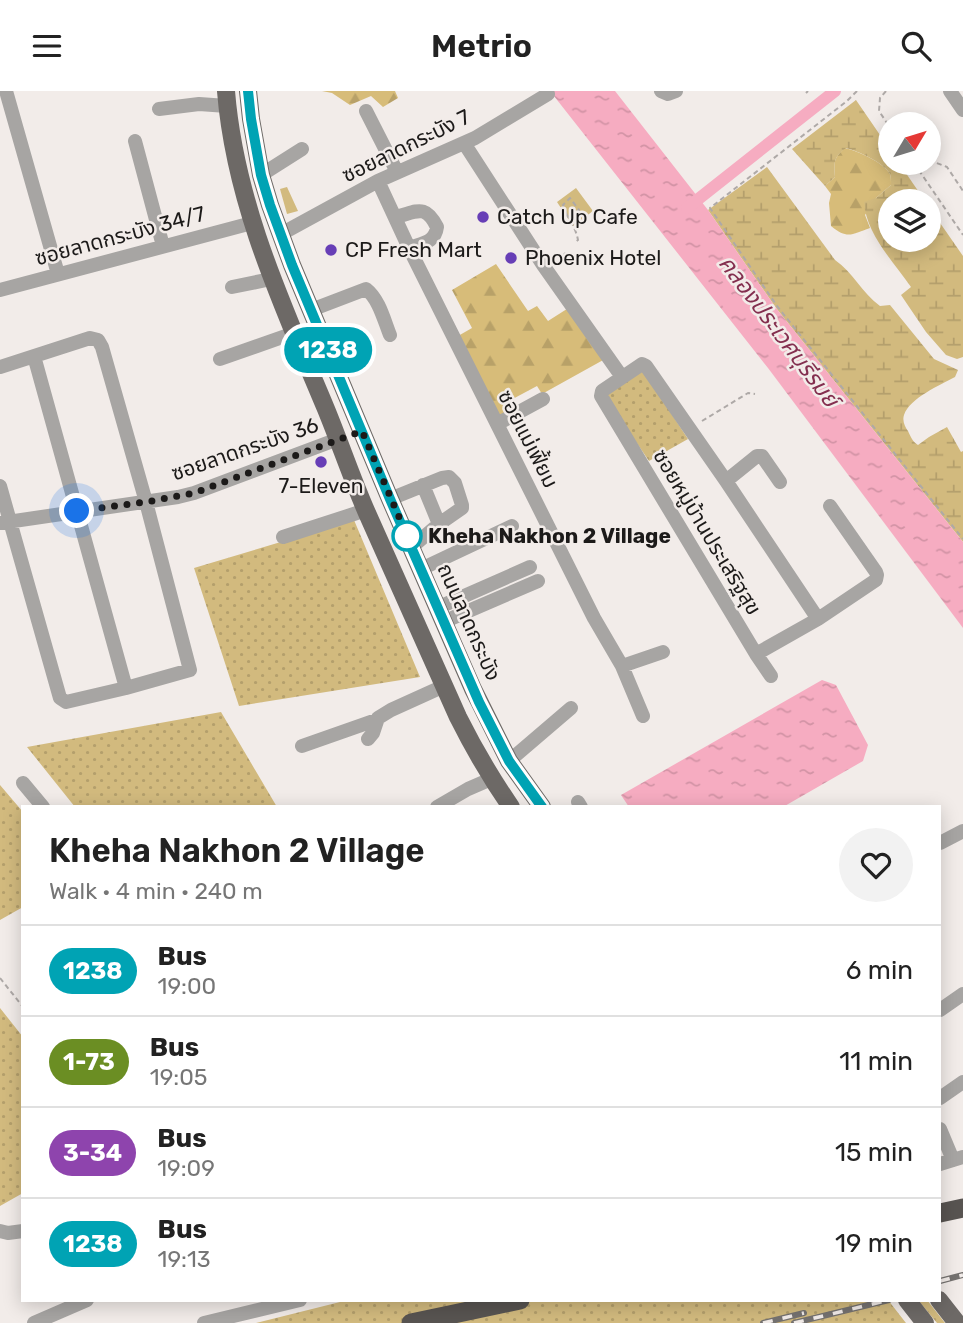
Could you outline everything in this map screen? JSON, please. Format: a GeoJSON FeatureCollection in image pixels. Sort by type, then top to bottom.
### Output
{"type":"FeatureCollection","features":[{"type":"Feature","properties":{"kind":"highway"},"geometry":{"type":"LineString","coordinates":[[941,1213],[963,1209]]}},
{"type":"Feature","properties":{"kind":"highway"},"geometry":{"type":"LineString","coordinates":[[411,1323],[511,1302]]}},
{"type":"Feature","properties":{"kind":"main road","name":"ถนนลาดกระบัง"},"geometry":{"type":"LineString","coordinates":[[248,91],[261,175],[311,310],[485,716],[509,761],[541,805]]}},
{"type":"Feature","properties":{"kind":"main road"},"geometry":{"type":"LineString","coordinates":[[226,97],[235,158],[251,223],[271,279],[366,510],[444,686],[473,748],[510,805]]}},
{"type":"Feature","properties":{"kind":"main road"},"geometry":{"type":"LineString","coordinates":[[338,439],[362,431]]}},
{"type":"Feature","properties":{"kind":"main road"},"geometry":{"type":"LineString","coordinates":[[909,1302],[925,1323]]}},
{"type":"Feature","properties":{"kind":"main road"},"geometry":{"type":"LineString","coordinates":[[941,1302],[957,1323]]}},
{"type":"Feature","properties":{"kind":"street"},"geometry":{"type":"LineString","coordinates":[[6,91],[58,274]]}},
{"type":"Feature","properties":{"kind":"street"},"geometry":{"type":"LineString","coordinates":[[523,91],[531,104]]}},
{"type":"Feature","properties":{"kind":"street"},"geometry":{"type":"LineString","coordinates":[[661,91],[667,94],[676,91]]}},
{"type":"Feature","properties":{"kind":"street"},"geometry":{"type":"LineString","coordinates":[[950,91],[963,110]]}},
{"type":"Feature","properties":{"kind":"street","name":"ซอยลาดกระบัง 7"},"geometry":{"type":"LineString","coordinates":[[281,235],[378,181],[464,143],[548,94]]}},
{"type":"Feature","properties":{"kind":"street"},"geometry":{"type":"LineString","coordinates":[[159,109],[199,104],[226,97]]}},
{"type":"Feature","properties":{"kind":"street"},"geometry":{"type":"LineString","coordinates":[[366,111],[397,172]]}},
{"type":"Feature","properties":{"kind":"street"},"geometry":{"type":"LineString","coordinates":[[135,141],[163,246]]}},
{"type":"Feature","properties":{"kind":"street"},"geometry":{"type":"LineString","coordinates":[[464,143],[622,377]]}},
{"type":"Feature","properties":{"kind":"street"},"geometry":{"type":"LineString","coordinates":[[261,175],[302,149]]}},
{"type":"Feature","properties":{"kind":"street","name":"ซอยแม่เฟี้ยม"},"geometry":{"type":"LineString","coordinates":[[378,181],[594,618],[622,666],[643,716]]}},
{"type":"Feature","properties":{"kind":"street"},"geometry":{"type":"LineString","coordinates":[[395,217],[419,211],[426,212],[437,227],[435,237],[409,248]]}},
{"type":"Feature","properties":{"kind":"street","name":"ซอยลาดกระบัง 34/7"},"geometry":{"type":"LineString","coordinates":[[0,290],[251,223]]}},
{"type":"Feature","properties":{"kind":"street"},"geometry":{"type":"LineString","coordinates":[[232,287],[271,279]]}},
{"type":"Feature","properties":{"kind":"street"},"geometry":{"type":"LineString","coordinates":[[311,310],[366,289],[374,297],[390,335]]}},
{"type":"Feature","properties":{"kind":"street"},"geometry":{"type":"LineString","coordinates":[[220,359],[294,333]]}},
{"type":"Feature","properties":{"kind":"street"},"geometry":{"type":"LineString","coordinates":[[0,367],[90,338],[98,340],[146,502],[190,670],[66,702],[60,698],[5,522],[0,486]]}},
{"type":"Feature","properties":{"kind":"street"},"geometry":{"type":"LineString","coordinates":[[34,356],[126,688]]}},
{"type":"Feature","properties":{"kind":"street","name":"ซอยหมู่บ้านประเสริฐสุข"},"geometry":{"type":"LineString","coordinates":[[756,653],[601,396],[602,391],[643,364],[818,618]]}},
{"type":"Feature","properties":{"kind":"street"},"geometry":{"type":"LineString","coordinates":[[497,424],[543,399]]}},
{"type":"Feature","properties":{"kind":"street","name":"ซอยลาดกระบัง 36"},"geometry":{"type":"LineString","coordinates":[[5,522],[194,493],[338,439]]}},
{"type":"Feature","properties":{"kind":"street"},"geometry":{"type":"LineString","coordinates":[[726,481],[757,456],[762,456],[780,482]]}},
{"type":"Feature","properties":{"kind":"street"},"geometry":{"type":"LineString","coordinates":[[390,499],[442,478],[449,477],[455,482],[461,508],[412,547]]}},
{"type":"Feature","properties":{"kind":"street"},"geometry":{"type":"LineString","coordinates":[[423,485],[439,524]]}},
{"type":"Feature","properties":{"kind":"street"},"geometry":{"type":"LineString","coordinates":[[771,676],[756,653],[818,618],[876,579],[877,575],[830,506]]}},
{"type":"Feature","properties":{"kind":"street"},"geometry":{"type":"LineString","coordinates":[[283,537],[366,510]]}},
{"type":"Feature","properties":{"kind":"street"},"geometry":{"type":"LineString","coordinates":[[421,569],[512,526]]}},
{"type":"Feature","properties":{"kind":"street"},"geometry":{"type":"LineString","coordinates":[[440,615],[530,567]]}},
{"type":"Feature","properties":{"kind":"street"},"geometry":{"type":"LineString","coordinates":[[440,615],[538,581]]}},
{"type":"Feature","properties":{"kind":"street"},"geometry":{"type":"LineString","coordinates":[[622,666],[663,652]]}},
{"type":"Feature","properties":{"kind":"street"},"geometry":{"type":"LineString","coordinates":[[302,746],[376,720],[390,710],[444,686]]}},
{"type":"Feature","properties":{"kind":"street"},"geometry":{"type":"LineString","coordinates":[[509,761],[571,708]]}},
{"type":"Feature","properties":{"kind":"street"},"geometry":{"type":"LineString","coordinates":[[368,739],[373,733],[376,720]]}},
{"type":"Feature","properties":{"kind":"street"},"geometry":{"type":"LineString","coordinates":[[440,805],[491,779]]}},
{"type":"Feature","properties":{"kind":"street"},"geometry":{"type":"LineString","coordinates":[[23,783],[41,805]]}},
{"type":"Feature","properties":{"kind":"street"},"geometry":{"type":"LineString","coordinates":[[941,842],[963,831]]}},
{"type":"Feature","properties":{"kind":"street"},"geometry":{"type":"LineString","coordinates":[[941,1009],[963,994]]}},
{"type":"Feature","properties":{"kind":"street"},"geometry":{"type":"LineString","coordinates":[[941,1097],[963,1082]]}},
{"type":"Feature","properties":{"kind":"street"},"geometry":{"type":"LineString","coordinates":[[941,1132],[952,1160]]}},
{"type":"Feature","properties":{"kind":"street"},"geometry":{"type":"LineString","coordinates":[[34,1323],[80,1302]]}},
{"type":"Feature","properties":{"kind":"street"},"geometry":{"type":"LineString","coordinates":[[204,1323],[292,1302]]}},
{"type":"Feature","properties":{"kind":"path"},"geometry":{"type":"LineString","coordinates":[[857,91],[710,208],[777,306],[963,539]]}},
{"type":"Feature","properties":{"kind":"path"},"geometry":{"type":"LineString","coordinates":[[879,112],[880,97],[886,91]]}},
{"type":"Feature","properties":{"kind":"path"},"geometry":{"type":"LineString","coordinates":[[942,165],[947,167],[963,191]]}},
{"type":"Feature","properties":{"kind":"path"},"geometry":{"type":"LineString","coordinates":[[922,175],[963,235]]}},
{"type":"Feature","properties":{"kind":"path"},"geometry":{"type":"LineString","coordinates":[[563,195],[566,201]]}},
{"type":"Feature","properties":{"kind":"path"},"geometry":{"type":"LineString","coordinates":[[567,216],[579,210],[570,198],[563,205],[563,209],[577,235],[578,240],[574,243]]}},
{"type":"Feature","properties":{"kind":"path"},"geometry":{"type":"LineString","coordinates":[[562,256],[565,254],[563,251]]}},
{"type":"Feature","properties":{"kind":"path"},"geometry":{"type":"LineString","coordinates":[[688,428],[748,393],[755,394]]}},
{"type":"Feature","properties":{"kind":"path"},"geometry":{"type":"LineString","coordinates":[[0,978],[21,1004]]}},
{"type":"Feature","properties":{"kind":"green space"},"geometry":{"type":"Polygon","coordinates":[[[322,91],[395,91],[398,98],[383,107],[371,96],[350,105],[332,93],[322,91]]]}},
{"type":"Feature","properties":{"kind":"green space"},"geometry":{"type":"Polygon","coordinates":[[[856,100],[878,132],[878,163],[846,148],[835,161],[835,177],[825,186],[792,149],[856,100]]]}},
{"type":"Feature","properties":{"kind":"green space"},"geometry":{"type":"Polygon","coordinates":[[[845,148],[863,154],[878,163],[878,175],[890,175],[891,179],[891,185],[886,189],[878,189],[878,196],[865,215],[870,228],[850,234],[842,233],[831,226],[831,194],[825,186],[835,177],[834,168],[838,155],[845,148]]]}},
{"type":"Feature","properties":{"kind":"green space"},"geometry":{"type":"Polygon","coordinates":[[[767,167],[835,260],[880,306],[890,305],[934,359],[958,370],[955,377],[912,403],[903,419],[912,439],[918,445],[947,427],[961,452],[963,451],[963,542],[776,308],[708,210],[767,167]]]}},
{"type":"Feature","properties":{"kind":"green space"},"geometry":{"type":"Polygon","coordinates":[[[890,175],[907,175],[917,189],[886,189],[891,185],[890,175]]]}},
{"type":"Feature","properties":{"kind":"green space"},"geometry":{"type":"Polygon","coordinates":[[[287,187],[298,211],[287,214],[280,189],[287,187]]]}},
{"type":"Feature","properties":{"kind":"green space"},"geometry":{"type":"Polygon","coordinates":[[[576,188],[593,211],[573,226],[557,202],[576,188]]]}},
{"type":"Feature","properties":{"kind":"green space"},"geometry":{"type":"Polygon","coordinates":[[[878,196],[878,241],[866,214],[864,202],[878,196]]]}},
{"type":"Feature","properties":{"kind":"green space"},"geometry":{"type":"Polygon","coordinates":[[[941,224],[963,256],[963,357],[957,359],[946,355],[926,332],[901,295],[911,287],[886,252],[941,252],[941,224]]]}},
{"type":"Feature","properties":{"kind":"green space"},"geometry":{"type":"Polygon","coordinates":[[[496,264],[528,311],[537,306],[548,321],[570,307],[605,359],[542,394],[537,386],[505,403],[509,412],[499,418],[458,336],[472,328],[452,290],[496,264]]]}},
{"type":"Feature","properties":{"kind":"green space"},"geometry":{"type":"Polygon","coordinates":[[[642,369],[688,439],[649,461],[605,396],[642,369]]]}},
{"type":"Feature","properties":{"kind":"green space"},"geometry":{"type":"Polygon","coordinates":[[[354,520],[420,677],[239,706],[194,568],[354,520]]]}},
{"type":"Feature","properties":{"kind":"green space"},"geometry":{"type":"Polygon","coordinates":[[[221,712],[276,805],[73,805],[27,747],[221,712]]]}},
{"type":"Feature","properties":{"kind":"green space"},"geometry":{"type":"Polygon","coordinates":[[[0,785],[21,810],[21,908],[0,920],[0,785]]]}},
{"type":"Feature","properties":{"kind":"green space"},"geometry":{"type":"Polygon","coordinates":[[[0,1008],[21,1034],[21,1194],[0,1206],[0,1008]]]}},
{"type":"Feature","properties":{"kind":"green space"},"geometry":{"type":"Polygon","coordinates":[[[340,1302],[890,1302],[906,1323],[256,1323],[340,1302]]]}},
{"type":"Feature","properties":{"kind":"green space"},"geometry":{"type":"Polygon","coordinates":[[[920,1302],[929,1302],[945,1323],[937,1323],[920,1302]]]}},
{"type":"Feature","properties":{"kind":"water","name":"คลองประเวศบุรีรมย์"},"geometry":{"type":"Polygon","coordinates":[[[550,91],[615,91],[708,210],[776,308],[963,542],[963,628],[768,368],[550,91]]]}},
{"type":"Feature","properties":{"kind":"water"},"geometry":{"type":"Polygon","coordinates":[[[822,680],[836,685],[868,745],[863,761],[786,805],[628,805],[621,795],[822,680]]]}},
{"type":"Feature","properties":{"kind":"waterway"},"geometry":{"type":"LineString","coordinates":[[687,208],[835,91]]}},
{"type":"Feature","properties":{"kind":"railway"},"geometry":{"type":"LineString","coordinates":[[941,1281],[963,1275]]}},
{"type":"Feature","properties":{"kind":"railway"},"geometry":{"type":"LineString","coordinates":[[794,1323],[881,1302]]}},
{"type":"Feature","properties":{"kind":"railway"},"geometry":{"type":"LineString","coordinates":[[763,1323],[804,1313]]}},
{"type":"Feature","properties":{"kind":"bus line","name":"1238"},"geometry":{"type":"LineString","coordinates":[[248,91],[261,175],[292,265],[479,702],[509,761],[540,805]]}},
{"type":"Feature","properties":{"kind":"place","name":"Catch Up Cafe"},"geometry":{"type":"Point","coordinates":[483,217]}},
{"type":"Feature","properties":{"kind":"place","name":"CP Fresh Mart"},"geometry":{"type":"Point","coordinates":[331,250]}},
{"type":"Feature","properties":{"kind":"place","name":"Phoenix Hotel"},"geometry":{"type":"Point","coordinates":[511,258]}},
{"type":"Feature","properties":{"kind":"place","name":"7-Eleven"},"geometry":{"type":"Point","coordinates":[321,462]}},
{"type":"Feature","properties":{"kind":"place","name":"Kheha Nakhon 2 Village"},"geometry":{"type":"Point","coordinates":[407,536]}},
{"type":"Feature","properties":{"kind":"route"},"geometry":{"type":"LineString","coordinates":[[77,511],[194,493],[362,431],[412,547],[407,536]]}}]}
